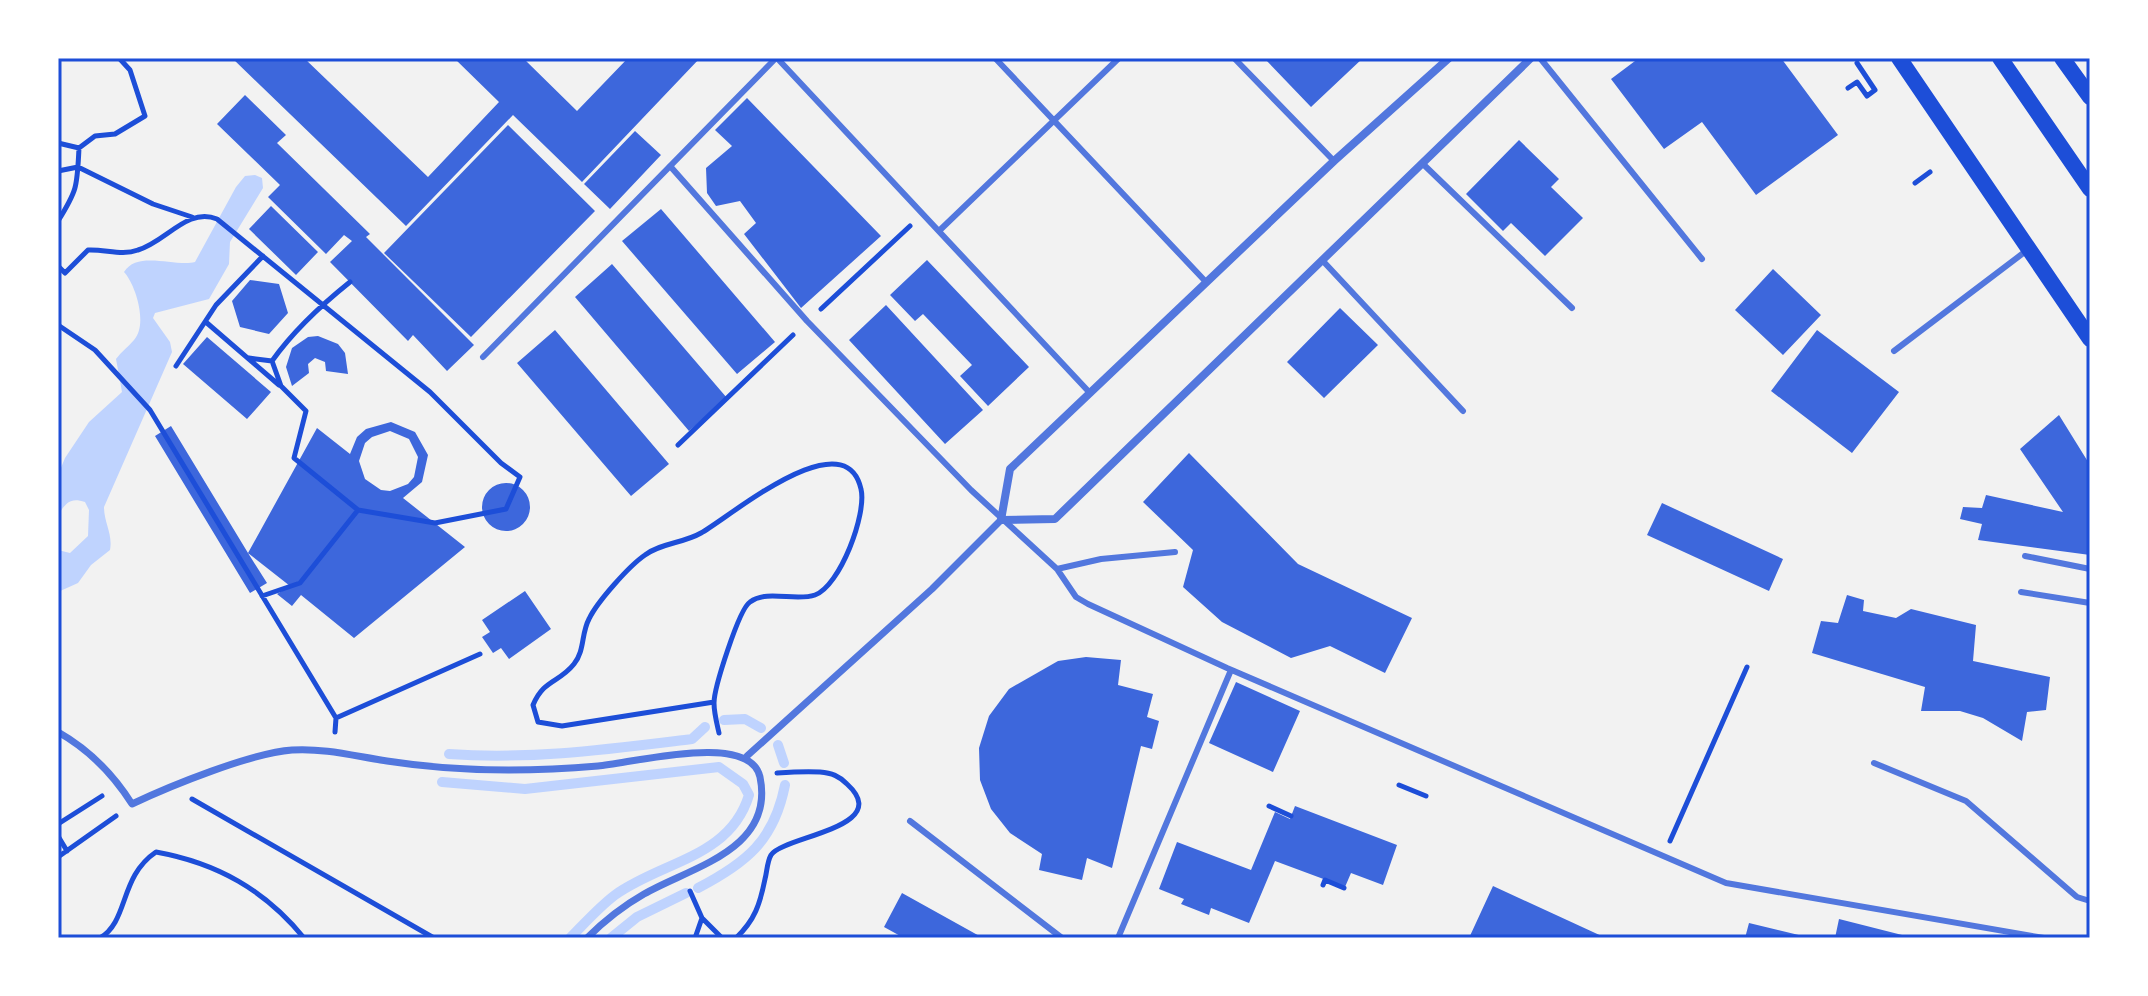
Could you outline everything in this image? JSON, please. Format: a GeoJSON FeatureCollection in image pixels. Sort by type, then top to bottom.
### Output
{"type":"FeatureCollection","features":[{"type":"Feature","properties":{"kind":"main road"},"geometry":{"type":"LineString","coordinates":[[1899,58],[2090,339]]}},
{"type":"Feature","properties":{"kind":"main road"},"geometry":{"type":"LineString","coordinates":[[2000,58],[2090,189]]}},
{"type":"Feature","properties":{"kind":"main road"},"geometry":{"type":"LineString","coordinates":[[2062,58],[2090,97]]}},
{"type":"Feature","properties":{"kind":"street"},"geometry":{"type":"LineString","coordinates":[[747,756],[932,589],[1001,520],[1010,469],[1334,161],[1449,58]]}},
{"type":"Feature","properties":{"kind":"street"},"geometry":{"type":"LineString","coordinates":[[1001,520],[1055,519],[1531,58]]}},
{"type":"Feature","properties":{"kind":"street"},"geometry":{"type":"LineString","coordinates":[[58,732],[79,744],[120,785],[132,804],[170,786],[288,750],[335,749],[388,761],[509,771],[597,766],[721,750],[747,756],[760,774],[761,807],[749,833],[708,866],[645,893],[615,912],[587,938]]}},
{"type":"Feature","properties":{"kind":"lane"},"geometry":{"type":"LineString","coordinates":[[483,357],[777,58],[1090,393]]}},
{"type":"Feature","properties":{"kind":"lane"},"geometry":{"type":"LineString","coordinates":[[995,58],[1206,282]]}},
{"type":"Feature","properties":{"kind":"lane"},"geometry":{"type":"LineString","coordinates":[[940,230],[1119,58]]}},
{"type":"Feature","properties":{"kind":"lane"},"geometry":{"type":"LineString","coordinates":[[1234,58],[1334,161]]}},
{"type":"Feature","properties":{"kind":"lane"},"geometry":{"type":"LineString","coordinates":[[1540,58],[1702,259]]}},
{"type":"Feature","properties":{"kind":"lane"},"geometry":{"type":"LineString","coordinates":[[1422,163],[1572,308]]}},
{"type":"Feature","properties":{"kind":"lane"},"geometry":{"type":"LineString","coordinates":[[670,166],[807,321],[1001,520],[1057,569],[1076,597],[1088,604],[1231,670],[1726,883],[2044,938]]}},
{"type":"Feature","properties":{"kind":"lane"},"geometry":{"type":"LineString","coordinates":[[1894,351],[2029,249]]}},
{"type":"Feature","properties":{"kind":"lane"},"geometry":{"type":"LineString","coordinates":[[1322,260],[1463,411]]}},
{"type":"Feature","properties":{"kind":"lane"},"geometry":{"type":"LineString","coordinates":[[1057,569],[1101,559],[1175,552]]}},
{"type":"Feature","properties":{"kind":"lane"},"geometry":{"type":"LineString","coordinates":[[2025,556],[2090,569]]}},
{"type":"Feature","properties":{"kind":"lane"},"geometry":{"type":"LineString","coordinates":[[2021,592],[2090,603]]}},
{"type":"Feature","properties":{"kind":"lane"},"geometry":{"type":"LineString","coordinates":[[1118,938],[1231,670]]}},
{"type":"Feature","properties":{"kind":"lane"},"geometry":{"type":"LineString","coordinates":[[1874,763],[1966,801],[2077,897],[2090,901]]}},
{"type":"Feature","properties":{"kind":"lane"},"geometry":{"type":"LineString","coordinates":[[910,821],[1062,938]]}},
{"type":"Feature","properties":{"kind":"path"},"geometry":{"type":"LineString","coordinates":[[79,148],[95,136],[115,134],[145,116],[130,70],[119,58]]}},
{"type":"Feature","properties":{"kind":"path"},"geometry":{"type":"LineString","coordinates":[[1848,88],[1857,82],[1867,96],[1875,90],[1857,63]]}},
{"type":"Feature","properties":{"kind":"path"},"geometry":{"type":"LineString","coordinates":[[58,143],[79,148]]}},
{"type":"Feature","properties":{"kind":"path"},"geometry":{"type":"LineString","coordinates":[[58,221],[74,198],[79,148]]}},
{"type":"Feature","properties":{"kind":"path"},"geometry":{"type":"LineString","coordinates":[[58,171],[78,167],[153,204],[193,217],[206,215],[217,219],[236,233],[321,306],[430,392],[501,463],[520,477],[506,509],[435,523],[358,510],[294,458],[306,411],[207,323]]}},
{"type":"Feature","properties":{"kind":"path"},"geometry":{"type":"LineString","coordinates":[[1915,183],[1930,172]]}},
{"type":"Feature","properties":{"kind":"path"},"geometry":{"type":"LineString","coordinates":[[678,445],[924,212]]}},
{"type":"Feature","properties":{"kind":"path"},"geometry":{"type":"LineString","coordinates":[[58,266],[65,273],[88,250],[135,252],[157,243],[193,217]]}},
{"type":"Feature","properties":{"kind":"path"},"geometry":{"type":"LineString","coordinates":[[176,366],[233,285],[263,256]]}},
{"type":"Feature","properties":{"kind":"path"},"geometry":{"type":"LineString","coordinates":[[272,361],[289,336],[350,282]]}},
{"type":"Feature","properties":{"kind":"path"},"geometry":{"type":"LineString","coordinates":[[58,325],[95,350],[150,410],[336,718],[335,749]]}},
{"type":"Feature","properties":{"kind":"path"},"geometry":{"type":"LineString","coordinates":[[247,357],[272,361]]}},
{"type":"Feature","properties":{"kind":"path"},"geometry":{"type":"LineString","coordinates":[[272,361],[281,386]]}},
{"type":"Feature","properties":{"kind":"path"},"geometry":{"type":"LineString","coordinates":[[714,702],[562,726],[538,722],[533,705],[547,682],[573,666],[582,653],[590,617],[644,555],[705,531],[737,507],[823,461],[840,464],[858,478],[862,494],[861,515],[838,574],[826,589],[813,596],[758,597],[742,609],[714,702],[721,750]]}},
{"type":"Feature","properties":{"kind":"path"},"geometry":{"type":"LineString","coordinates":[[262,596],[300,583],[358,510]]}},
{"type":"Feature","properties":{"kind":"path"},"geometry":{"type":"LineString","coordinates":[[336,718],[480,654]]}},
{"type":"Feature","properties":{"kind":"path"},"geometry":{"type":"LineString","coordinates":[[1663,856],[1747,667]]}},
{"type":"Feature","properties":{"kind":"path"},"geometry":{"type":"LineString","coordinates":[[736,938],[758,912],[769,857],[781,844],[808,839],[846,823],[855,815],[858,804],[851,787],[837,775],[802,771],[760,774]]}},
{"type":"Feature","properties":{"kind":"path"},"geometry":{"type":"LineString","coordinates":[[58,824],[120,785]]}},
{"type":"Feature","properties":{"kind":"path"},"geometry":{"type":"LineString","coordinates":[[1399,785],[1426,796]]}},
{"type":"Feature","properties":{"kind":"path"},"geometry":{"type":"LineString","coordinates":[[170,786],[434,938]]}},
{"type":"Feature","properties":{"kind":"path"},"geometry":{"type":"LineString","coordinates":[[58,857],[132,804]]}},
{"type":"Feature","properties":{"kind":"path"},"geometry":{"type":"LineString","coordinates":[[1269,806],[1291,816]]}},
{"type":"Feature","properties":{"kind":"path"},"geometry":{"type":"LineString","coordinates":[[58,836],[67,851]]}},
{"type":"Feature","properties":{"kind":"path"},"geometry":{"type":"LineString","coordinates":[[100,938],[116,924],[125,889],[135,871],[156,852],[200,861],[244,882],[280,909],[304,938]]}},
{"type":"Feature","properties":{"kind":"path"},"geometry":{"type":"LineString","coordinates":[[683,876],[702,918],[722,938]]}},
{"type":"Feature","properties":{"kind":"path"},"geometry":{"type":"LineString","coordinates":[[1323,885],[1325,880],[1344,888]]}},
{"type":"Feature","properties":{"kind":"path"},"geometry":{"type":"LineString","coordinates":[[695,938],[702,918]]}},
{"type":"Feature","properties":{"kind":"water"},"geometry":{"type":"Polygon","coordinates":[[[245,176],[262,178],[263,188],[230,242],[229,264],[209,299],[155,313],[153,318],[170,342],[172,352],[104,507],[110,550],[91,565],[78,583],[58,592],[58,550],[70,553],[88,536],[89,510],[85,502],[72,501],[58,515],[58,475],[65,458],[89,422],[122,392],[116,359],[134,340],[140,325],[136,295],[124,272],[130,265],[147,260],[195,262],[236,187],[245,176]]]}},
{"type":"Feature","properties":{"kind":"building"},"geometry":{"type":"Polygon","coordinates":[[[232,58],[304,58],[428,177],[499,102],[454,58],[523,58],[577,111],[628,58],[700,58],[582,182],[513,115],[406,226],[232,58]]]}},
{"type":"Feature","properties":{"kind":"building"},"geometry":{"type":"Polygon","coordinates":[[[1264,58],[1363,58],[1311,107],[1264,58]]]}},
{"type":"Feature","properties":{"kind":"building"},"geometry":{"type":"Polygon","coordinates":[[[1639,58],[1781,58],[1838,135],[1756,195],[1702,122],[1664,149],[1611,79],[1639,58]]]}},
{"type":"Feature","properties":{"kind":"building"},"geometry":{"type":"Polygon","coordinates":[[[245,95],[286,135],[277,143],[370,234],[366,237],[474,345],[447,371],[413,335],[408,341],[330,262],[352,241],[344,235],[326,254],[268,197],[280,185],[217,124],[245,95]]]}},
{"type":"Feature","properties":{"kind":"building"},"geometry":{"type":"Polygon","coordinates":[[[747,98],[881,236],[801,308],[744,234],[756,223],[740,201],[716,206],[707,193],[706,168],[732,146],[715,130],[747,98]]]}},
{"type":"Feature","properties":{"kind":"building"},"geometry":{"type":"Polygon","coordinates":[[[508,125],[595,211],[471,337],[384,253],[508,125]]]}},
{"type":"Feature","properties":{"kind":"building"},"geometry":{"type":"Polygon","coordinates":[[[635,131],[661,155],[610,209],[584,184],[635,131]]]}},
{"type":"Feature","properties":{"kind":"building"},"geometry":{"type":"Polygon","coordinates":[[[1519,140],[1559,179],[1551,187],[1583,218],[1545,256],[1511,223],[1503,231],[1466,194],[1519,140]]]}},
{"type":"Feature","properties":{"kind":"building"},"geometry":{"type":"Polygon","coordinates":[[[271,206],[318,252],[296,275],[249,229],[271,206]]]}},
{"type":"Feature","properties":{"kind":"building"},"geometry":{"type":"Polygon","coordinates":[[[661,209],[775,342],[737,374],[622,241],[661,209]]]}},
{"type":"Feature","properties":{"kind":"building"},"geometry":{"type":"Polygon","coordinates":[[[927,260],[1029,367],[988,406],[960,376],[972,365],[923,314],[915,321],[890,295],[927,260]]]}},
{"type":"Feature","properties":{"kind":"building"},"geometry":{"type":"Polygon","coordinates":[[[612,264],[727,398],[689,431],[575,297],[612,264]]]}},
{"type":"Feature","properties":{"kind":"building"},"geometry":{"type":"Polygon","coordinates":[[[1773,269],[1821,315],[1783,355],[1735,310],[1773,269]]]}},
{"type":"Feature","properties":{"kind":"building"},"geometry":{"type":"Polygon","coordinates":[[[250,280],[279,284],[288,313],[269,334],[240,327],[232,301],[250,280]]]}},
{"type":"Feature","properties":{"kind":"building"},"geometry":{"type":"Polygon","coordinates":[[[886,305],[983,410],[945,444],[849,340],[886,305]]]}},
{"type":"Feature","properties":{"kind":"building"},"geometry":{"type":"Polygon","coordinates":[[[1340,308],[1378,345],[1324,398],[1287,362],[1340,308]]]}},
{"type":"Feature","properties":{"kind":"building"},"geometry":{"type":"Polygon","coordinates":[[[555,330],[669,464],[631,496],[517,363],[555,330]]]}},
{"type":"Feature","properties":{"kind":"building"},"geometry":{"type":"Polygon","coordinates":[[[1817,330],[1899,392],[1852,453],[1771,391],[1817,330]]]}},
{"type":"Feature","properties":{"kind":"building"},"geometry":{"type":"Polygon","coordinates":[[[318,336],[338,344],[345,353],[348,374],[326,371],[325,362],[315,358],[308,364],[309,373],[292,386],[286,367],[292,348],[308,337],[318,336]]]}},
{"type":"Feature","properties":{"kind":"building"},"geometry":{"type":"Polygon","coordinates":[[[207,337],[271,392],[247,419],[183,364],[207,337]]]}},
{"type":"Feature","properties":{"kind":"building"},"geometry":{"type":"Polygon","coordinates":[[[2059,415],[2090,465],[2090,555],[1978,540],[1982,524],[1960,519],[1963,507],[1982,508],[1986,495],[2063,512],[2020,449],[2059,415]]]}},
{"type":"Feature","properties":{"kind":"building"},"geometry":{"type":"Polygon","coordinates":[[[391,422],[415,432],[428,455],[422,482],[403,498],[465,547],[354,638],[301,595],[292,606],[277,594],[290,586],[248,553],[317,428],[350,454],[357,437],[366,429],[391,422]],[[390,431],[365,443],[359,461],[365,479],[381,490],[390,491],[408,484],[414,477],[418,457],[409,439],[390,431]]]}},
{"type":"Feature","properties":{"kind":"building"},"geometry":{"type":"Polygon","coordinates":[[[171,426],[267,583],[250,593],[155,436],[171,426]]]}},
{"type":"Feature","properties":{"kind":"building"},"geometry":{"type":"Polygon","coordinates":[[[1189,453],[1298,564],[1412,618],[1385,673],[1330,646],[1291,658],[1222,622],[1183,587],[1193,550],[1143,502],[1189,453]]]}},
{"type":"Feature","properties":{"kind":"building"},"geometry":{"type":"Polygon","coordinates":[[[506,483],[523,490],[530,507],[523,524],[506,531],[489,524],[482,507],[489,490],[506,483]]]}},
{"type":"Feature","properties":{"kind":"building"},"geometry":{"type":"Polygon","coordinates":[[[1662,503],[1783,559],[1769,591],[1647,535],[1662,503]]]}},
{"type":"Feature","properties":{"kind":"building"},"geometry":{"type":"Polygon","coordinates":[[[525,591],[551,629],[509,659],[501,648],[493,653],[482,637],[490,632],[482,620],[525,591]]]}},
{"type":"Feature","properties":{"kind":"building"},"geometry":{"type":"Polygon","coordinates":[[[1847,595],[1864,600],[1863,611],[1896,618],[1911,609],[1976,625],[1973,661],[2050,677],[2046,710],[2027,712],[2022,741],[1983,718],[1960,711],[1921,711],[1925,687],[1812,653],[1821,621],[1838,623],[1847,595]]]}},
{"type":"Feature","properties":{"kind":"building"},"geometry":{"type":"Polygon","coordinates":[[[1086,657],[1121,660],[1118,685],[1153,694],[1147,717],[1159,721],[1152,749],[1141,746],[1112,868],[1087,858],[1082,880],[1039,870],[1042,854],[1010,833],[991,809],[980,780],[979,748],[989,716],[1009,689],[1058,661],[1086,657]]]}},
{"type":"Feature","properties":{"kind":"building"},"geometry":{"type":"Polygon","coordinates":[[[1236,682],[1300,711],[1273,772],[1209,743],[1236,682]]]}},
{"type":"Feature","properties":{"kind":"building"},"geometry":{"type":"Polygon","coordinates":[[[1295,806],[1397,845],[1383,885],[1351,873],[1345,887],[1275,861],[1249,923],[1211,908],[1209,915],[1181,904],[1184,899],[1159,889],[1177,842],[1251,870],[1275,812],[1290,819],[1295,806]]]}},
{"type":"Feature","properties":{"kind":"building"},"geometry":{"type":"Polygon","coordinates":[[[1493,886],[1606,938],[1469,938],[1493,886]]]}},
{"type":"Feature","properties":{"kind":"building"},"geometry":{"type":"Polygon","coordinates":[[[902,893],[983,938],[904,938],[884,927],[902,893]]]}},
{"type":"Feature","properties":{"kind":"building"},"geometry":{"type":"Polygon","coordinates":[[[1839,919],[1910,937],[1910,938],[1835,938],[1839,919]]]}},
{"type":"Feature","properties":{"kind":"building"},"geometry":{"type":"Polygon","coordinates":[[[1749,923],[1807,937],[1807,938],[1745,938],[1749,923]]]}},
{"type":"Feature","properties":{"kind":"waterway"},"geometry":{"type":"LineString","coordinates":[[724,720],[745,719],[761,728]]}},
{"type":"Feature","properties":{"kind":"waterway"},"geometry":{"type":"LineString","coordinates":[[449,754],[510,756],[601,750],[692,739],[705,727]]}},
{"type":"Feature","properties":{"kind":"waterway"},"geometry":{"type":"LineString","coordinates":[[778,745],[784,763]]}},
{"type":"Feature","properties":{"kind":"waterway"},"geometry":{"type":"LineString","coordinates":[[442,782],[525,789],[719,767],[743,784],[749,795],[740,816],[727,832],[692,856],[615,895],[570,938]]}},
{"type":"Feature","properties":{"kind":"waterway"},"geometry":{"type":"LineString","coordinates":[[698,888],[730,869],[755,848],[774,821],[785,785]]}},
{"type":"Feature","properties":{"kind":"waterway"},"geometry":{"type":"LineString","coordinates":[[611,938],[637,917],[686,893]]}}]}
